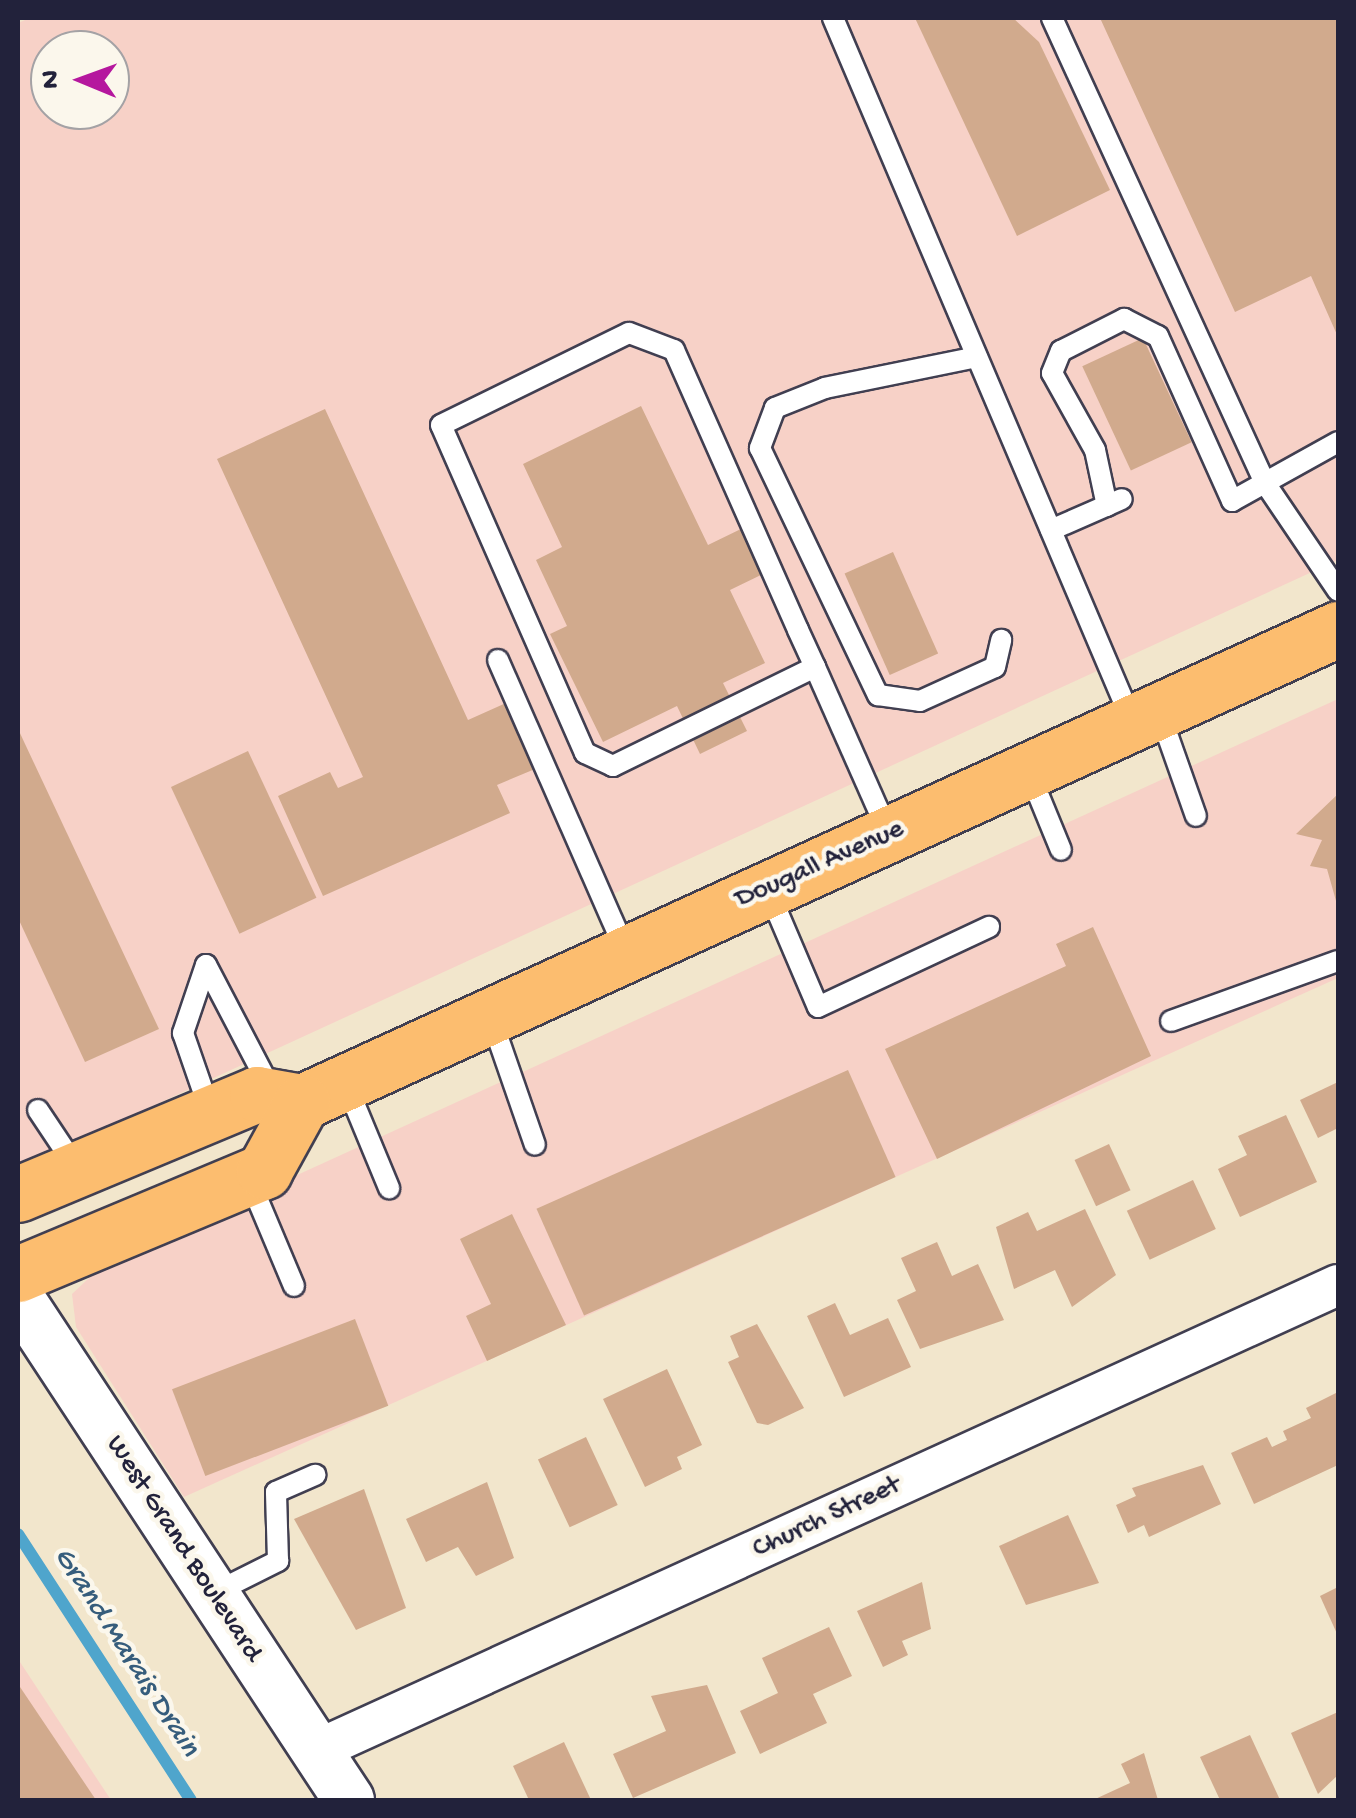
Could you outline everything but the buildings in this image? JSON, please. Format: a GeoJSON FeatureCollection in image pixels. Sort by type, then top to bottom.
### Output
{"type":"FeatureCollection","features":[{"type":"Feature","properties":{"kind":"main road","name":"Dougall Avenue"},"geometry":{"type":"LineString","coordinates":[[18,1194],[256,1094],[307,1094],[490,1016],[1338,629]]}},
{"type":"Feature","properties":{"kind":"main road"},"geometry":{"type":"LineString","coordinates":[[18,1274],[264,1171],[307,1094]]}},
{"type":"Feature","properties":{"kind":"street","name":"Church Street"},"geometry":{"type":"LineString","coordinates":[[315,1752],[1338,1285]]}},
{"type":"Feature","properties":{"kind":"street","name":"West Grand Boulevard"},"geometry":{"type":"LineString","coordinates":[[18,1297],[349,1800]]}},
{"type":"Feature","properties":{"kind":"lane"},"geometry":{"type":"LineString","coordinates":[[833,18],[1051,530],[1196,816]]}},
{"type":"Feature","properties":{"kind":"lane"},"geometry":{"type":"LineString","coordinates":[[1052,18],[1265,483],[1338,591]]}},
{"type":"Feature","properties":{"kind":"lane"},"geometry":{"type":"LineString","coordinates":[[1051,530],[1115,503],[1095,450],[1052,373],[1061,350],[1124,319],[1158,336],[1232,502],[1338,442]]}},
{"type":"Feature","properties":{"kind":"lane"},"geometry":{"type":"LineString","coordinates":[[814,667],[613,766],[585,753],[441,425],[629,333],[674,350],[888,834]]}},
{"type":"Feature","properties":{"kind":"lane"},"geometry":{"type":"LineString","coordinates":[[977,357],[877,384],[826,388],[775,408],[760,448],[878,695],[920,701],[995,667],[1001,640]]}},
{"type":"Feature","properties":{"kind":"lane"},"geometry":{"type":"LineString","coordinates":[[498,660],[627,954]]}},
{"type":"Feature","properties":{"kind":"lane"},"geometry":{"type":"LineString","coordinates":[[1028,770],[1061,850]]}},
{"type":"Feature","properties":{"kind":"lane"},"geometry":{"type":"LineString","coordinates":[[767,888],[818,1007],[990,927]]}},
{"type":"Feature","properties":{"kind":"lane"},"geometry":{"type":"LineString","coordinates":[[1171,1021],[1266,992],[1338,961]]}},
{"type":"Feature","properties":{"kind":"lane"},"geometry":{"type":"LineString","coordinates":[[210,1113],[184,1033],[206,966],[307,1094],[388,1188]]}},
{"type":"Feature","properties":{"kind":"lane"},"geometry":{"type":"LineString","coordinates":[[490,1016],[535,1144]]}},
{"type":"Feature","properties":{"kind":"lane"},"geometry":{"type":"LineString","coordinates":[[38,1110],[77,1169]]}},
{"type":"Feature","properties":{"kind":"lane"},"geometry":{"type":"LineString","coordinates":[[248,1178],[294,1286]]}},
{"type":"Feature","properties":{"kind":"lane"},"geometry":{"type":"LineString","coordinates":[[212,1594],[278,1561],[276,1492],[316,1476]]}},
{"type":"Feature","properties":{"kind":"shaded area"},"geometry":{"type":"Polygon","coordinates":[[[30,18],[1338,18],[1338,560],[18,1168],[18,23],[30,18]]]}},
{"type":"Feature","properties":{"kind":"shaded area"},"geometry":{"type":"Polygon","coordinates":[[[1338,699],[1338,978],[184,1497],[76,1327],[72,1294],[105,1263],[1338,699]]]}},
{"type":"Feature","properties":{"kind":"shaded area"},"geometry":{"type":"Polygon","coordinates":[[[18,1659],[111,1800],[18,1800],[18,1659]]]}},
{"type":"Feature","properties":{"kind":"waterway","name":"Grand Marais Drain"},"geometry":{"type":"LineString","coordinates":[[18,1534],[191,1800]]}}]}
